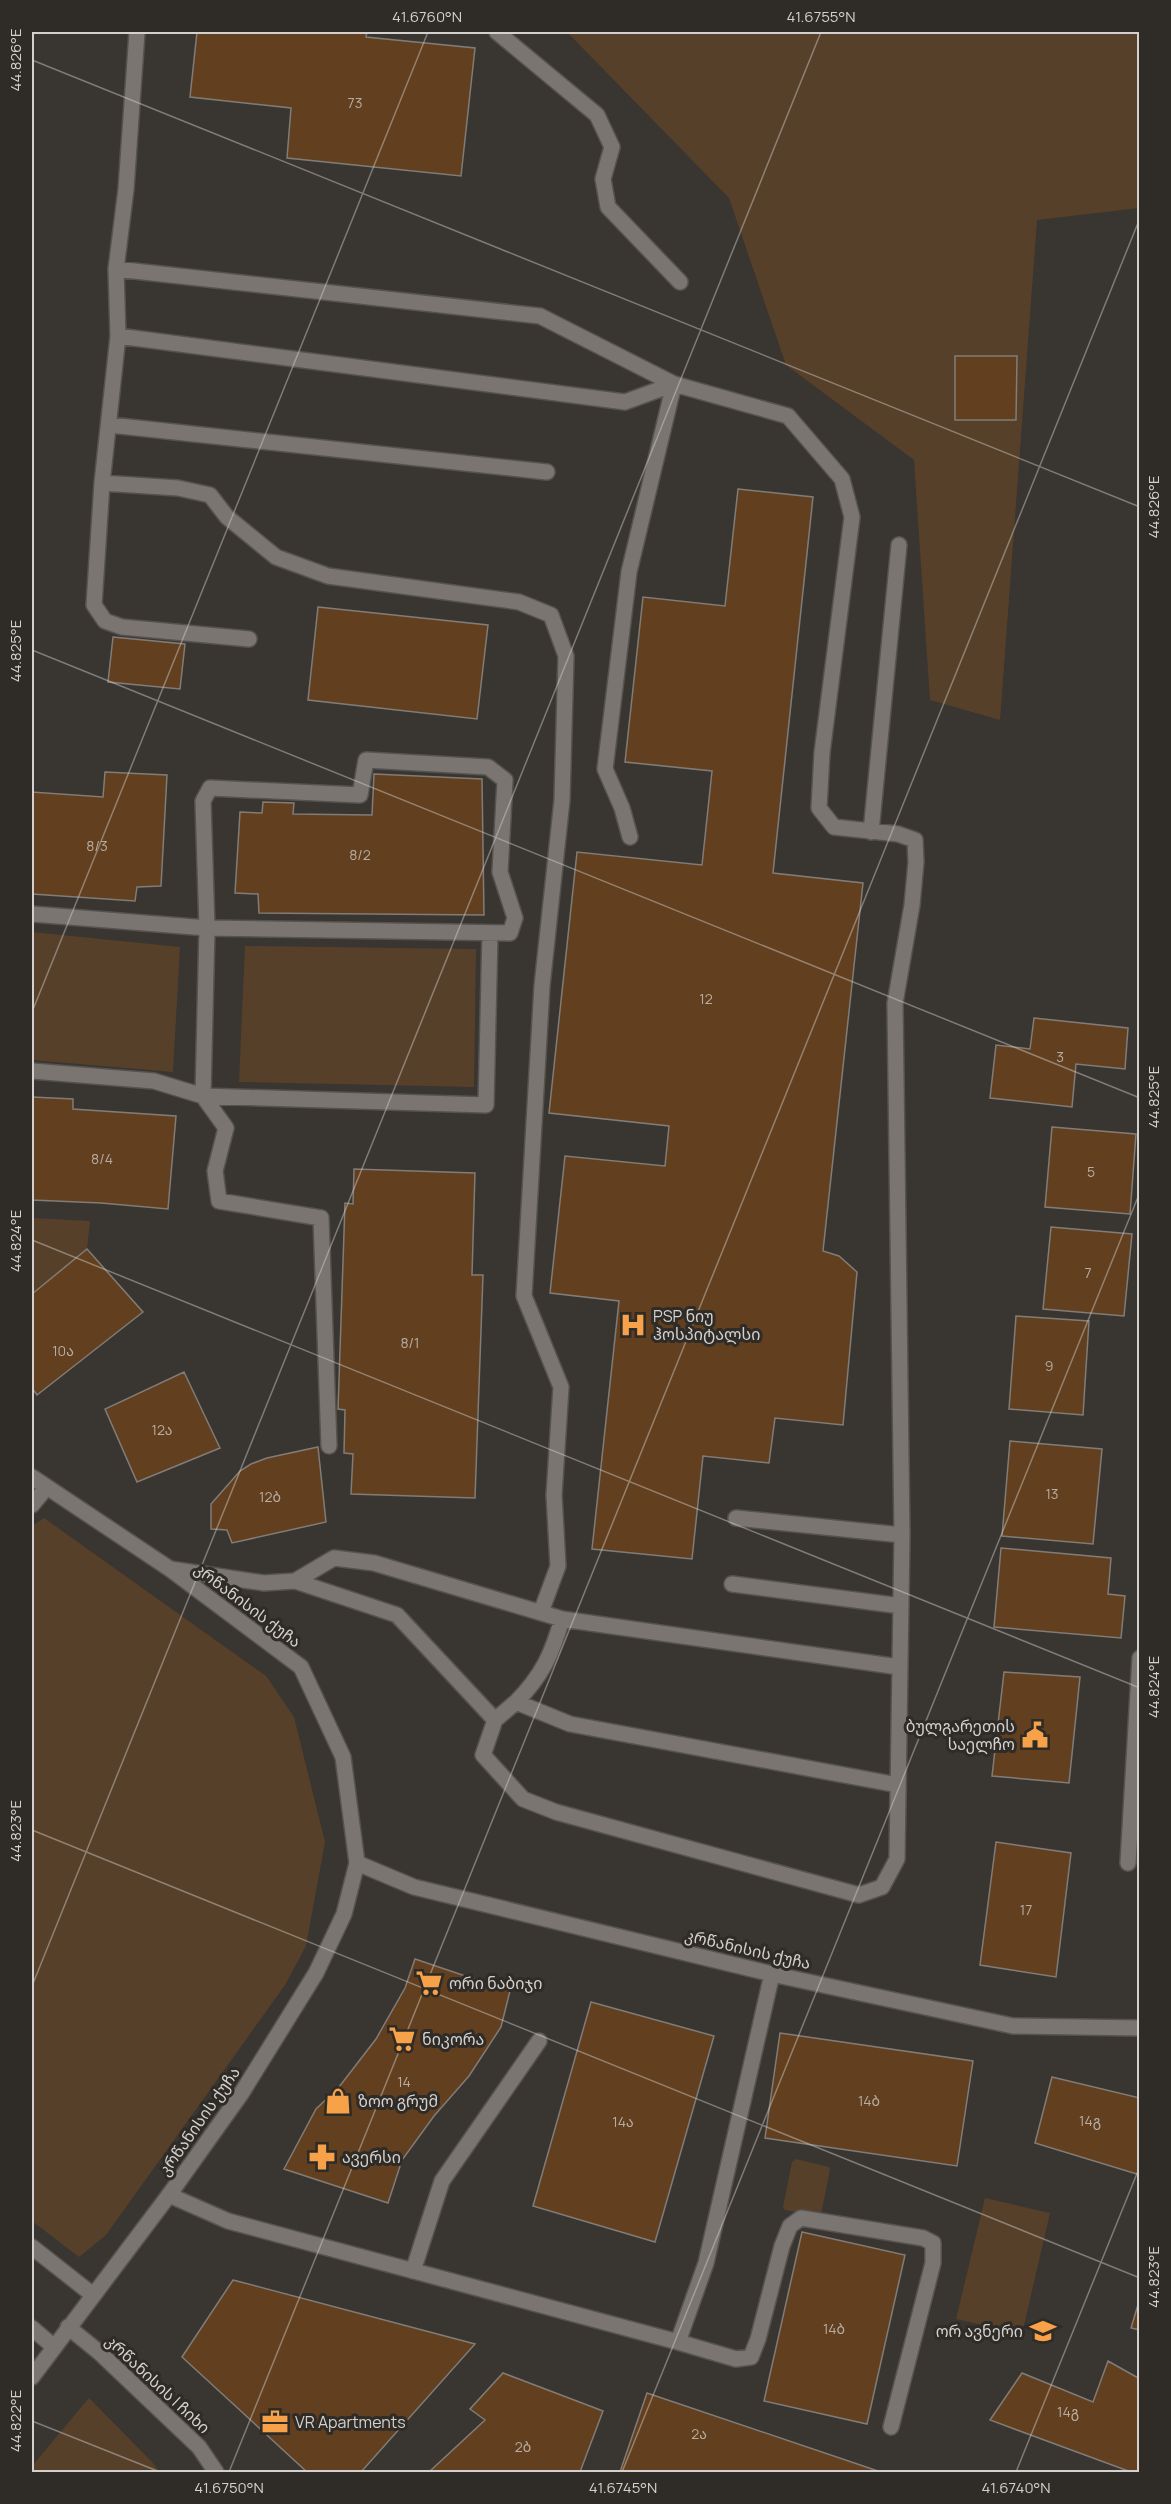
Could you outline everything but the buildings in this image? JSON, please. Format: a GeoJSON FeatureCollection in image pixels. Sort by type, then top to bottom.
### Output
{"type":"FeatureCollection","features":[{"type":"Feature","properties":{"kind":"street"},"geometry":{"type":"LineString","coordinates":[[137,32],[126,189],[116,269],[118,336],[102,483],[94,605],[105,621],[122,627],[249,639]]}},
{"type":"Feature","properties":{"kind":"street"},"geometry":{"type":"LineString","coordinates":[[497,32],[597,115],[612,147],[603,179],[608,207],[680,282]]}},
{"type":"Feature","properties":{"kind":"street"},"geometry":{"type":"LineString","coordinates":[[116,269],[540,316],[674,384],[788,416],[842,479],[852,517],[822,753],[819,808],[834,827],[898,834],[915,840],[916,862],[912,905],[895,1003],[901,1606],[897,1859],[882,1887],[859,1895],[556,1812],[523,1799],[483,1755],[495,1720],[535,1683],[553,1653],[562,1619]]}},
{"type":"Feature","properties":{"kind":"street"},"geometry":{"type":"LineString","coordinates":[[118,336],[625,402],[674,384]]}},
{"type":"Feature","properties":{"kind":"street"},"geometry":{"type":"LineString","coordinates":[[630,837],[622,808],[605,769],[629,572],[674,384]]}},
{"type":"Feature","properties":{"kind":"street"},"geometry":{"type":"LineString","coordinates":[[110,425],[547,472]]}},
{"type":"Feature","properties":{"kind":"street"},"geometry":{"type":"LineString","coordinates":[[102,483],[178,488],[210,495],[227,517],[276,557],[328,576],[519,602],[551,615],[566,656],[562,800],[542,986],[524,1296],[561,1387],[554,1495],[558,1566],[541,1612]]}},
{"type":"Feature","properties":{"kind":"street"},"geometry":{"type":"LineString","coordinates":[[871,832],[899,545]]}},
{"type":"Feature","properties":{"kind":"street"},"geometry":{"type":"LineString","coordinates":[[32,914],[207,928],[510,933],[515,918],[500,872],[505,780],[488,767],[366,760],[360,795],[210,788],[203,801],[207,928],[203,1096],[226,1128],[215,1172],[219,1201],[321,1218],[329,1446]]}},
{"type":"Feature","properties":{"kind":"street"},"geometry":{"type":"LineString","coordinates":[[32,1071],[154,1081],[203,1096],[486,1105],[490,933]]}},
{"type":"Feature","properties":{"kind":"street","name":"კრწანისის ქუჩა"},"geometry":{"type":"LineString","coordinates":[[32,1478],[170,1569],[300,1667],[343,1757],[357,1863],[344,1914],[316,1973],[241,2094],[169,2195],[32,2377]]}},
{"type":"Feature","properties":{"kind":"street"},"geometry":{"type":"LineString","coordinates":[[32,1504],[46,1488]]}},
{"type":"Feature","properties":{"kind":"street"},"geometry":{"type":"LineString","coordinates":[[736,1518],[902,1535]]}},
{"type":"Feature","properties":{"kind":"street"},"geometry":{"type":"LineString","coordinates":[[295,1581],[334,1558],[374,1563],[562,1619],[899,1667]]}},
{"type":"Feature","properties":{"kind":"street"},"geometry":{"type":"LineString","coordinates":[[170,1569],[264,1583],[295,1581],[397,1615],[495,1720]]}},
{"type":"Feature","properties":{"kind":"street"},"geometry":{"type":"LineString","coordinates":[[732,1584],[901,1606]]}},
{"type":"Feature","properties":{"kind":"street"},"geometry":{"type":"LineString","coordinates":[[1128,1863],[1140,1658]]}},
{"type":"Feature","properties":{"kind":"street"},"geometry":{"type":"LineString","coordinates":[[516,1702],[570,1724],[898,1785]]}},
{"type":"Feature","properties":{"kind":"street","name":"კრწანისის ქუჩა"},"geometry":{"type":"LineString","coordinates":[[357,1863],[414,1887],[772,1974],[1013,2026],[1140,2028]]}},
{"type":"Feature","properties":{"kind":"street"},"geometry":{"type":"LineString","coordinates":[[678,2342],[706,2263],[772,1974]]}},
{"type":"Feature","properties":{"kind":"street"},"geometry":{"type":"LineString","coordinates":[[413,2271],[442,2181],[539,2041]]}},
{"type":"Feature","properties":{"kind":"street"},"geometry":{"type":"LineString","coordinates":[[169,2195],[228,2221],[736,2359],[751,2357],[758,2339],[782,2246],[790,2226],[801,2218],[923,2238],[933,2243],[933,2263],[891,2427]]}},
{"type":"Feature","properties":{"kind":"street"},"geometry":{"type":"LineString","coordinates":[[32,2247],[93,2295]]}},
{"type":"Feature","properties":{"kind":"street","name":"კრწანისის I ჩიხი"},"geometry":{"type":"LineString","coordinates":[[68,2327],[100,2353],[199,2447],[216,2472]]}},
{"type":"Feature","properties":{"kind":"street"},"geometry":{"type":"LineString","coordinates":[[32,2328],[54,2347]]}},
{"type":"Feature","properties":{"kind":"shaded area"},"geometry":{"type":"Polygon","coordinates":[[[567,32],[1139,32],[1139,208],[1037,220],[1000,720],[930,700],[914,460],[786,365],[729,198],[567,32]]]}},
{"type":"Feature","properties":{"kind":"shaded area"},"geometry":{"type":"Polygon","coordinates":[[[32,932],[180,947],[173,1072],[32,1060],[32,932]]]}},
{"type":"Feature","properties":{"kind":"shaded area"},"geometry":{"type":"Polygon","coordinates":[[[245,946],[476,949],[474,1087],[239,1082],[245,946]]]}},
{"type":"Feature","properties":{"kind":"shaded area"},"geometry":{"type":"Polygon","coordinates":[[[32,1218],[90,1221],[87,1249],[32,1294],[32,1218]]]}},
{"type":"Feature","properties":{"kind":"shaded area"},"geometry":{"type":"Polygon","coordinates":[[[44,1518],[266,1676],[294,1717],[325,1842],[306,1946],[285,1985],[106,2235],[79,2257],[32,2221],[32,1526],[44,1518]]]}},
{"type":"Feature","properties":{"kind":"shaded area"},"geometry":{"type":"Polygon","coordinates":[[[796,2159],[829,2167],[821,2214],[818,2216],[785,2210],[783,2207],[792,2162],[796,2159]]]}},
{"type":"Feature","properties":{"kind":"shaded area"},"geometry":{"type":"Polygon","coordinates":[[[985,2198],[1050,2213],[1022,2334],[956,2319],[985,2198]]]}},
{"type":"Feature","properties":{"kind":"shaded area"},"geometry":{"type":"Polygon","coordinates":[[[89,2398],[160,2472],[32,2472],[32,2466],[89,2398]]]}},
{"type":"Feature","properties":{"kind":"place","name":"PSP ნიუ ჰოსპიტალსი"},"geometry":{"type":"Point","coordinates":[633,1325]}},
{"type":"Feature","properties":{"kind":"place","name":"ბულგარეთის საელჩო"},"geometry":{"type":"Point","coordinates":[1035,1735]}},
{"type":"Feature","properties":{"kind":"place","name":"ორი ნაბიჯი"},"geometry":{"type":"Point","coordinates":[429,1983]}},
{"type":"Feature","properties":{"kind":"place","name":"ნიკორა"},"geometry":{"type":"Point","coordinates":[402,2039]}},
{"type":"Feature","properties":{"kind":"place","name":"ზოო გრუმ"},"geometry":{"type":"Point","coordinates":[338,2101]}},
{"type":"Feature","properties":{"kind":"place","name":"ავერსი"},"geometry":{"type":"Point","coordinates":[322,2157]}},
{"type":"Feature","properties":{"kind":"place","name":"ორ ავნერი"},"geometry":{"type":"Point","coordinates":[1043,2331]}},
{"type":"Feature","properties":{"kind":"place","name":"VR Apartments"},"geometry":{"type":"Point","coordinates":[275,2422]}}]}
